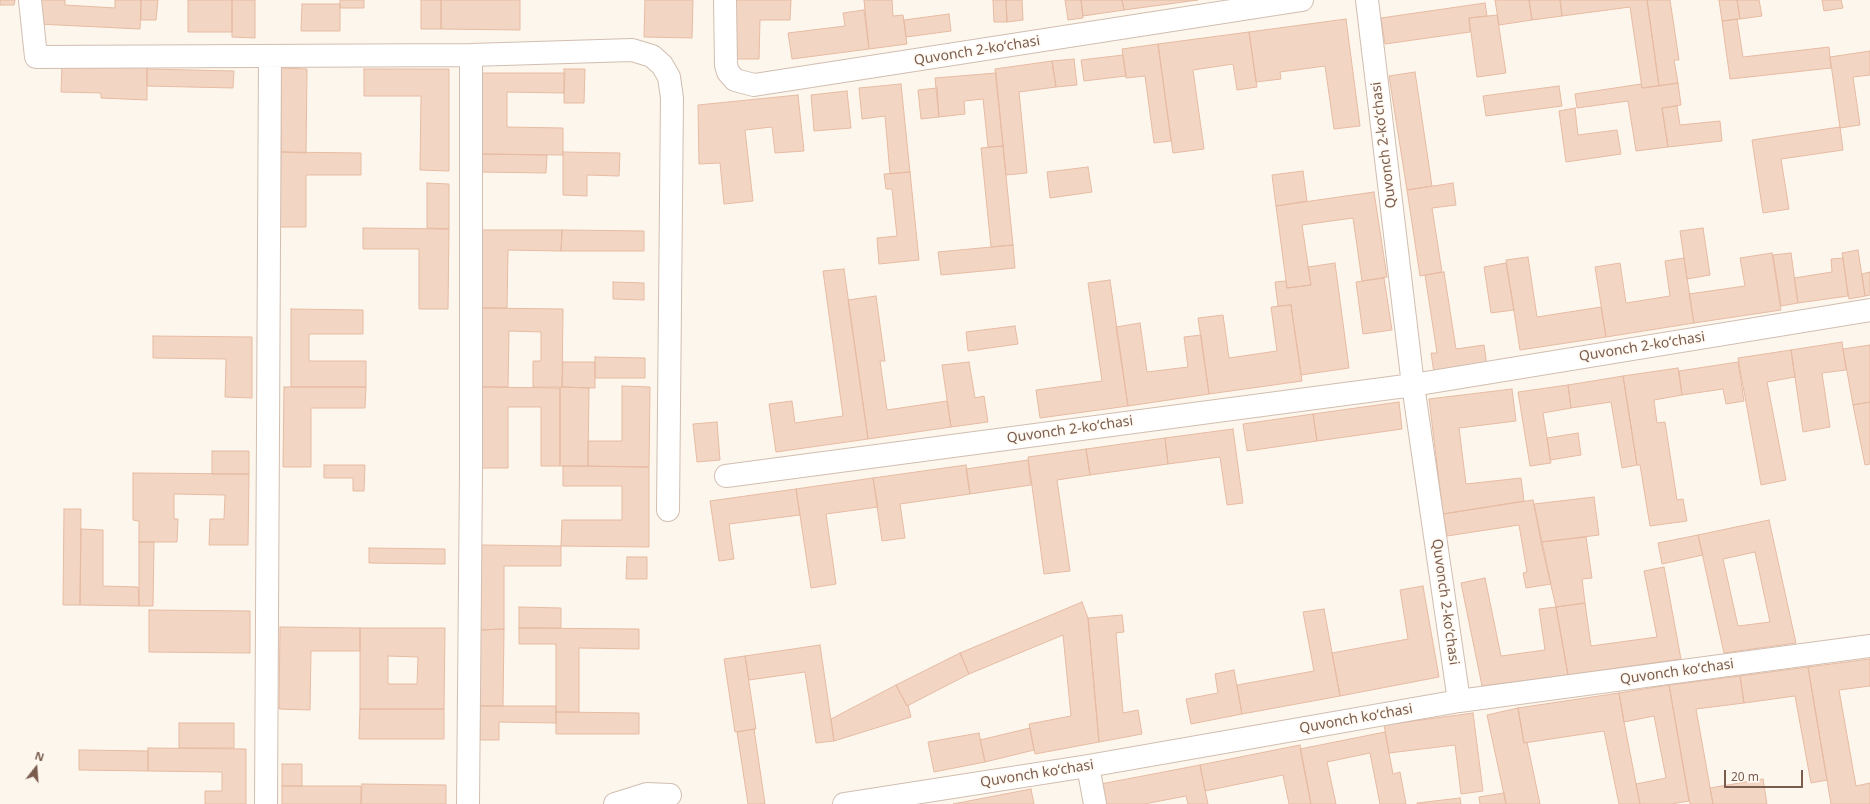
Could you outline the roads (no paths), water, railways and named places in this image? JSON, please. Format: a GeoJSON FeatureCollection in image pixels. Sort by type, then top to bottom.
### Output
{"type":"FeatureCollection","features":[{"type":"Feature","properties":{"kind":"street"},"geometry":{"type":"LineString","coordinates":[[30,0],[36,58],[471,55],[632,50],[652,56],[662,65],[669,77],[672,106],[668,510]]}},
{"type":"Feature","properties":{"kind":"street","name":"Quvonch 2-koʻchasi"},"geometry":{"type":"LineString","coordinates":[[725,0],[726,66],[728,72],[735,80],[754,85],[1302,0]]}},
{"type":"Feature","properties":{"kind":"street","name":"Quvonch 2-koʻchasi"},"geometry":{"type":"LineString","coordinates":[[1367,0],[1413,385],[1459,701]]}},
{"type":"Feature","properties":{"kind":"street"},"geometry":{"type":"LineString","coordinates":[[468,804],[471,470],[471,55]]}},
{"type":"Feature","properties":{"kind":"street"},"geometry":{"type":"LineString","coordinates":[[266,804],[270,56]]}},
{"type":"Feature","properties":{"kind":"street","name":"Quvonch 2-koʻchasi"},"geometry":{"type":"LineString","coordinates":[[726,476],[1413,385],[1870,310]]}},
{"type":"Feature","properties":{"kind":"street","name":"Quvonch koʻchasi"},"geometry":{"type":"LineString","coordinates":[[844,804],[1088,766],[1459,701],[1870,646]]}},
{"type":"Feature","properties":{"kind":"street"},"geometry":{"type":"LineString","coordinates":[[1088,766],[1095,804]]}},
{"type":"Feature","properties":{"kind":"street"},"geometry":{"type":"LineString","coordinates":[[615,804],[647,794],[670,795]]}}]}
